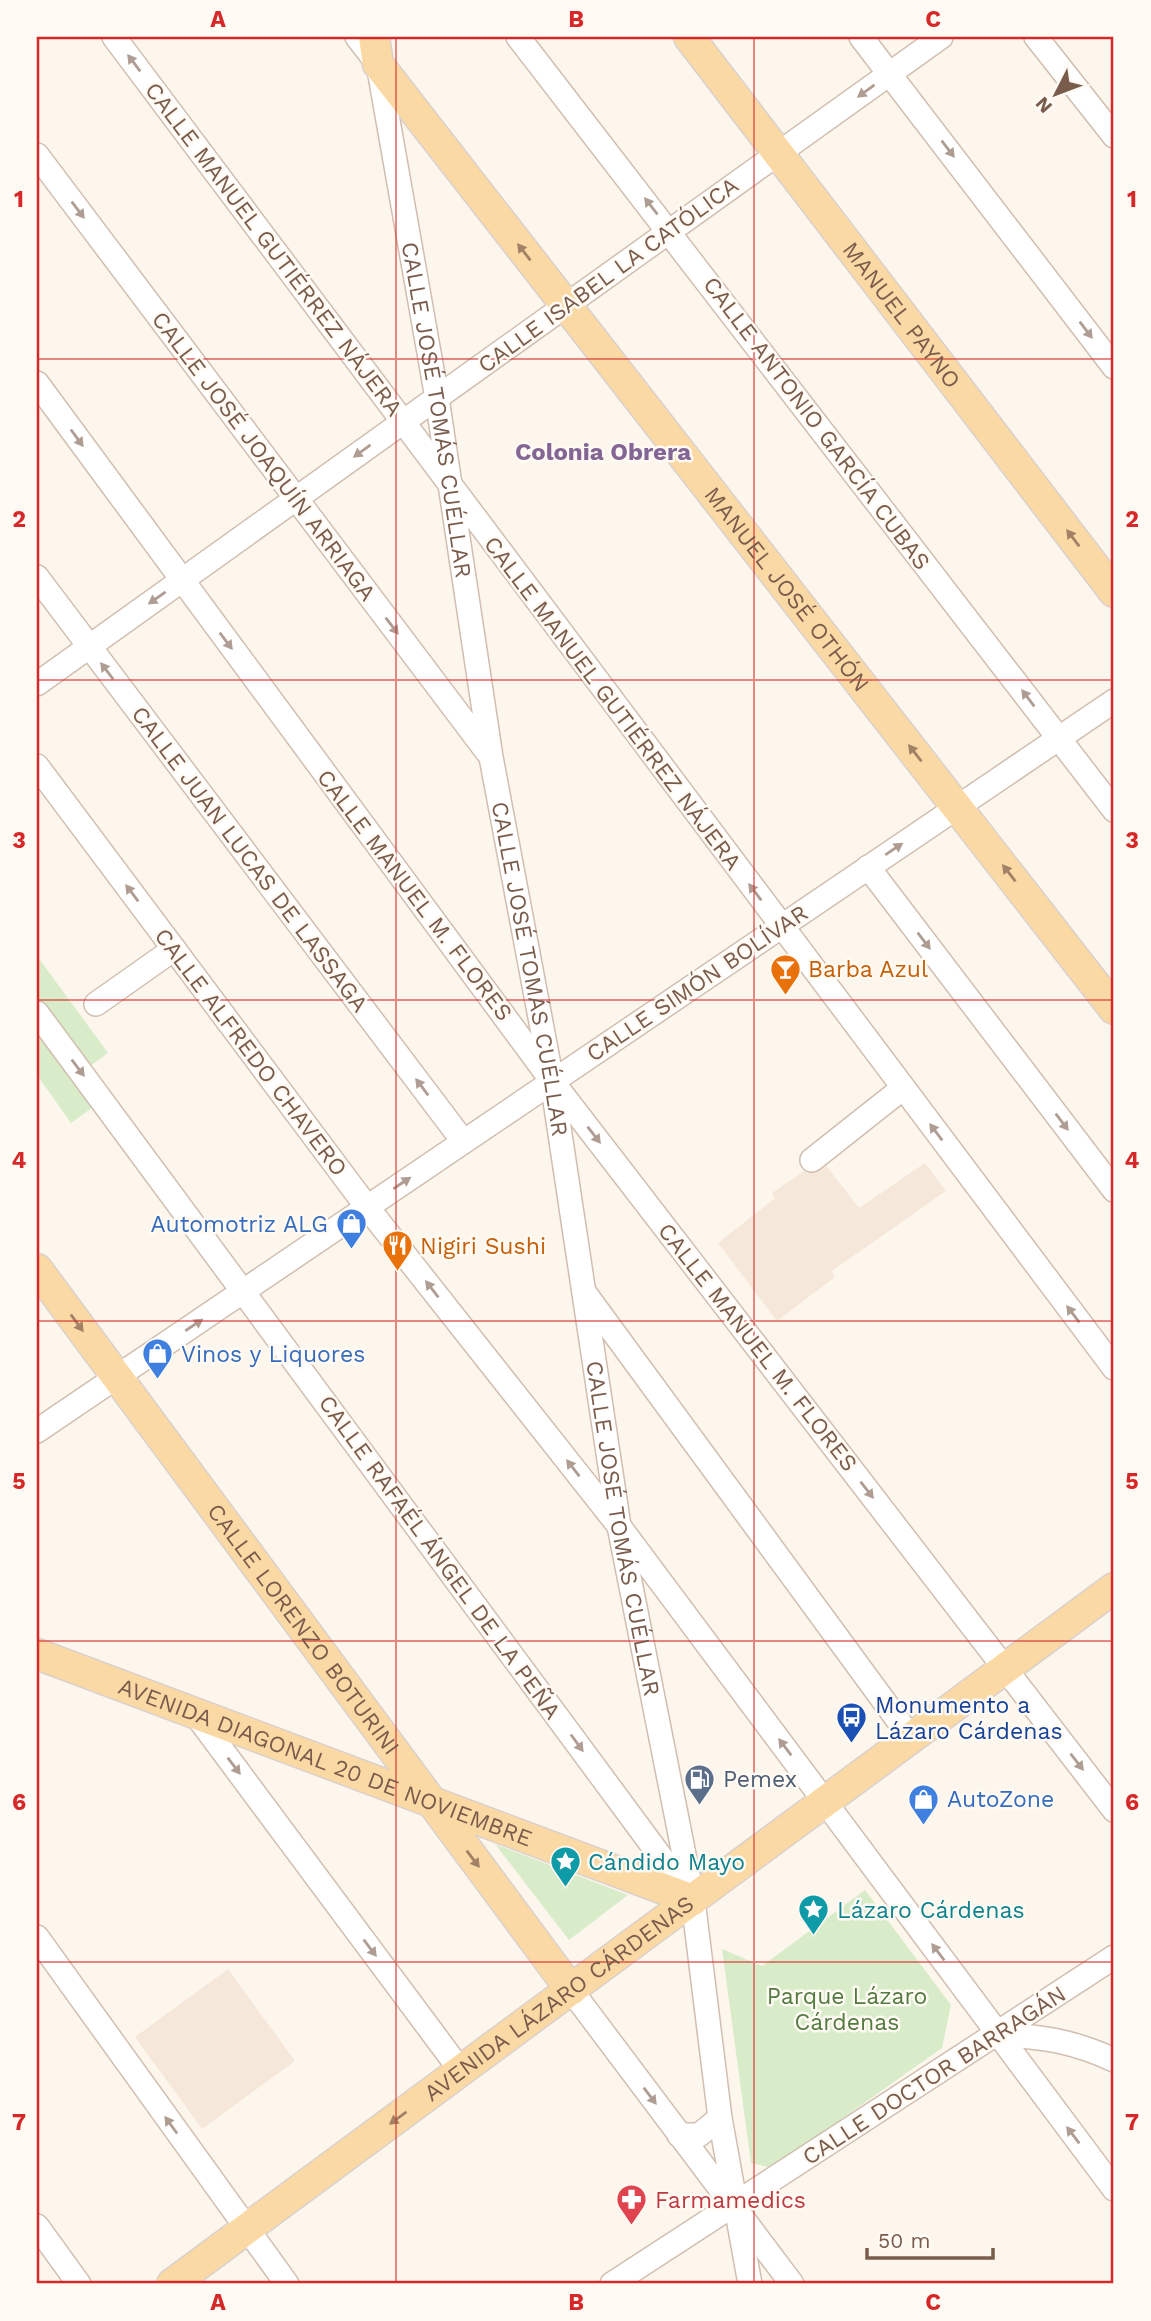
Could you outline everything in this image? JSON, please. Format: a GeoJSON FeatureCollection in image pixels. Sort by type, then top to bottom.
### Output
{"type":"FeatureCollection","features":[{"type":"Feature","properties":{"kind":"main road","name":"MANUEL PAYNO"},"geometry":{"type":"LineString","coordinates":[[689,37],[1114,592]]}},
{"type":"Feature","properties":{"kind":"main road","name":"MANUEL JOSÉ OTHÓN"},"geometry":{"type":"LineString","coordinates":[[376,50],[566,306],[1114,1009]]}},
{"type":"Feature","properties":{"kind":"main road","name":"CALLE LORENZO BOTURINI"},"geometry":{"type":"LineString","coordinates":[[37,1269],[571,1990]]}},
{"type":"Feature","properties":{"kind":"main road","name":"AVENIDA LÁZARO CÁRDENAS"},"geometry":{"type":"LineString","coordinates":[[172,2284],[1114,1588]]}},
{"type":"Feature","properties":{"kind":"main road","name":"AVENIDA DIAGONAL 20 DE NOVIEMBRE"},"geometry":{"type":"LineString","coordinates":[[37,1654],[693,1900]]}},
{"type":"Feature","properties":{"kind":"street","name":"CALLE MANUEL GUTIÉRREZ NÁJERA"},"geometry":{"type":"LineString","coordinates":[[114,37],[1114,1368]]}},
{"type":"Feature","properties":{"kind":"street","name":"MANUEL JOSÉ OTHÓN"},"geometry":{"type":"LineString","coordinates":[[357,37],[376,50]]}},
{"type":"Feature","properties":{"kind":"street","name":"CALLE ANTONIO GARCÍA CUBAS"},"geometry":{"type":"LineString","coordinates":[[518,37],[1114,810]]}},
{"type":"Feature","properties":{"kind":"street"},"geometry":{"type":"LineString","coordinates":[[862,37],[1114,367]]}},
{"type":"Feature","properties":{"kind":"street","name":"CALLE ISABEL LA CATÓLICA"},"geometry":{"type":"LineString","coordinates":[[37,684],[941,37]]}},
{"type":"Feature","properties":{"kind":"street"},"geometry":{"type":"LineString","coordinates":[[1036,37],[1114,136]]}},
{"type":"Feature","properties":{"kind":"street","name":"CALLE JOSÉ TOMÁS CUÉLLAR"},"geometry":{"type":"LineString","coordinates":[[376,50],[437,398],[491,757],[552,1081],[619,1526],[693,1900],[720,2118],[750,2284]]}},
{"type":"Feature","properties":{"kind":"street","name":"CALLE JOSÉ JOAQUÍN ARRIAGA"},"geometry":{"type":"LineString","coordinates":[[37,155],[491,757]]}},
{"type":"Feature","properties":{"kind":"street","name":"CALLE MANUEL M. FLORES"},"geometry":{"type":"LineString","coordinates":[[37,383],[552,1081],[1114,1810]]}},
{"type":"Feature","properties":{"kind":"street","name":"CALLE JUAN LUCAS DE LASSAGA"},"geometry":{"type":"LineString","coordinates":[[37,577],[463,1141]]}},
{"type":"Feature","properties":{"kind":"street","name":"CALLE SIMÓN BOLÍVAR"},"geometry":{"type":"LineString","coordinates":[[37,1431],[1114,701]]}},
{"type":"Feature","properties":{"kind":"street","name":"CALLE ALFREDO CHAVERO"},"geometry":{"type":"LineString","coordinates":[[37,766],[367,1207],[619,1526],[1114,2189]]}},
{"type":"Feature","properties":{"kind":"street"},"geometry":{"type":"LineString","coordinates":[[868,867],[1114,1190]]}},
{"type":"Feature","properties":{"kind":"street"},"geometry":{"type":"LineString","coordinates":[[96,1004],[174,949]]}},
{"type":"Feature","properties":{"kind":"street","name":"CALLE RAFAÉL ÁNGEL DE LA PEÑA"},"geometry":{"type":"LineString","coordinates":[[37,1013],[693,1900]]}},
{"type":"Feature","properties":{"kind":"street"},"geometry":{"type":"LineString","coordinates":[[812,1160],[903,1088]]}},
{"type":"Feature","properties":{"kind":"street"},"geometry":{"type":"LineString","coordinates":[[582,1289],[911,1738]]}},
{"type":"Feature","properties":{"kind":"street"},"geometry":{"type":"LineString","coordinates":[[193,1712],[461,2071]]}},
{"type":"Feature","properties":{"kind":"street"},"geometry":{"type":"LineString","coordinates":[[39,1944],[287,2284]]}},
{"type":"Feature","properties":{"kind":"street","name":"CALLE DOCTOR BARRAGÁN"},"geometry":{"type":"LineString","coordinates":[[612,2284],[1114,1957]]}},
{"type":"Feature","properties":{"kind":"street"},"geometry":{"type":"LineString","coordinates":[[571,1990],[792,2284]]}},
{"type":"Feature","properties":{"kind":"street"},"geometry":{"type":"LineString","coordinates":[[999,2034],[1055,2038],[1087,2047],[1114,2060]]}},
{"type":"Feature","properties":{"kind":"street"},"geometry":{"type":"LineString","coordinates":[[679,2135],[699,2135],[720,2118]]}},
{"type":"Feature","properties":{"kind":"street"},"geometry":{"type":"LineString","coordinates":[[37,2226],[79,2284]]}},
{"type":"Feature","properties":{"kind":"shaded area"},"geometry":{"type":"Polygon","coordinates":[[[821,1159],[859,1208],[925,1163],[946,1191],[832,1271],[835,1277],[777,1321],[718,1243],[775,1198],[772,1193],[821,1159]]]}},
{"type":"Feature","properties":{"kind":"shaded area"},"geometry":{"type":"Polygon","coordinates":[[[228,1969],[295,2061],[202,2129],[135,2037],[228,1969]]]}},
{"type":"Feature","properties":{"kind":"green space"},"geometry":{"type":"Polygon","coordinates":[[[40,960],[108,1053],[90,1066],[111,1094],[71,1123],[37,1075],[37,962],[40,960]]]}},
{"type":"Feature","properties":{"kind":"green space"},"geometry":{"type":"Polygon","coordinates":[[[495,1844],[628,1895],[569,1940],[495,1844]]]}},
{"type":"Feature","properties":{"kind":"green space","name":"Parque Lázaro Cárdenas"},"geometry":{"type":"Polygon","coordinates":[[[865,1890],[951,2005],[942,2048],[772,2168],[751,2163],[722,1949],[762,1966],[865,1890]]]}},
{"type":"Feature","properties":{"kind":"place","name":"Barba Azul"},"geometry":{"type":"Point","coordinates":[785,996]}},
{"type":"Feature","properties":{"kind":"place","name":"Automotriz ALG"},"geometry":{"type":"Point","coordinates":[351,1251]}},
{"type":"Feature","properties":{"kind":"place","name":"Nigiri Sushi"},"geometry":{"type":"Point","coordinates":[397,1273]}},
{"type":"Feature","properties":{"kind":"place","name":"Vinos y Liquores"},"geometry":{"type":"Point","coordinates":[158,1381]}},
{"type":"Feature","properties":{"kind":"place","name":"Monumento a Lázaro Cárdenas"},"geometry":{"type":"Point","coordinates":[852,1745]}},
{"type":"Feature","properties":{"kind":"place","name":"Pemex"},"geometry":{"type":"Point","coordinates":[700,1806]}},
{"type":"Feature","properties":{"kind":"place","name":"AutoZone"},"geometry":{"type":"Point","coordinates":[924,1826]}},
{"type":"Feature","properties":{"kind":"place","name":"Cándido Mayo"},"geometry":{"type":"Point","coordinates":[565,1889]}},
{"type":"Feature","properties":{"kind":"place","name":"Lázaro Cárdenas"},"geometry":{"type":"Point","coordinates":[814,1937]}},
{"type":"Feature","properties":{"kind":"place","name":"Farmamedics"},"geometry":{"type":"Point","coordinates":[632,2227]}},
{"type":"Feature","properties":{"kind":"district","name":"Colonia Obrera"},"geometry":{"type":"Point","coordinates":[603,452]}}]}
